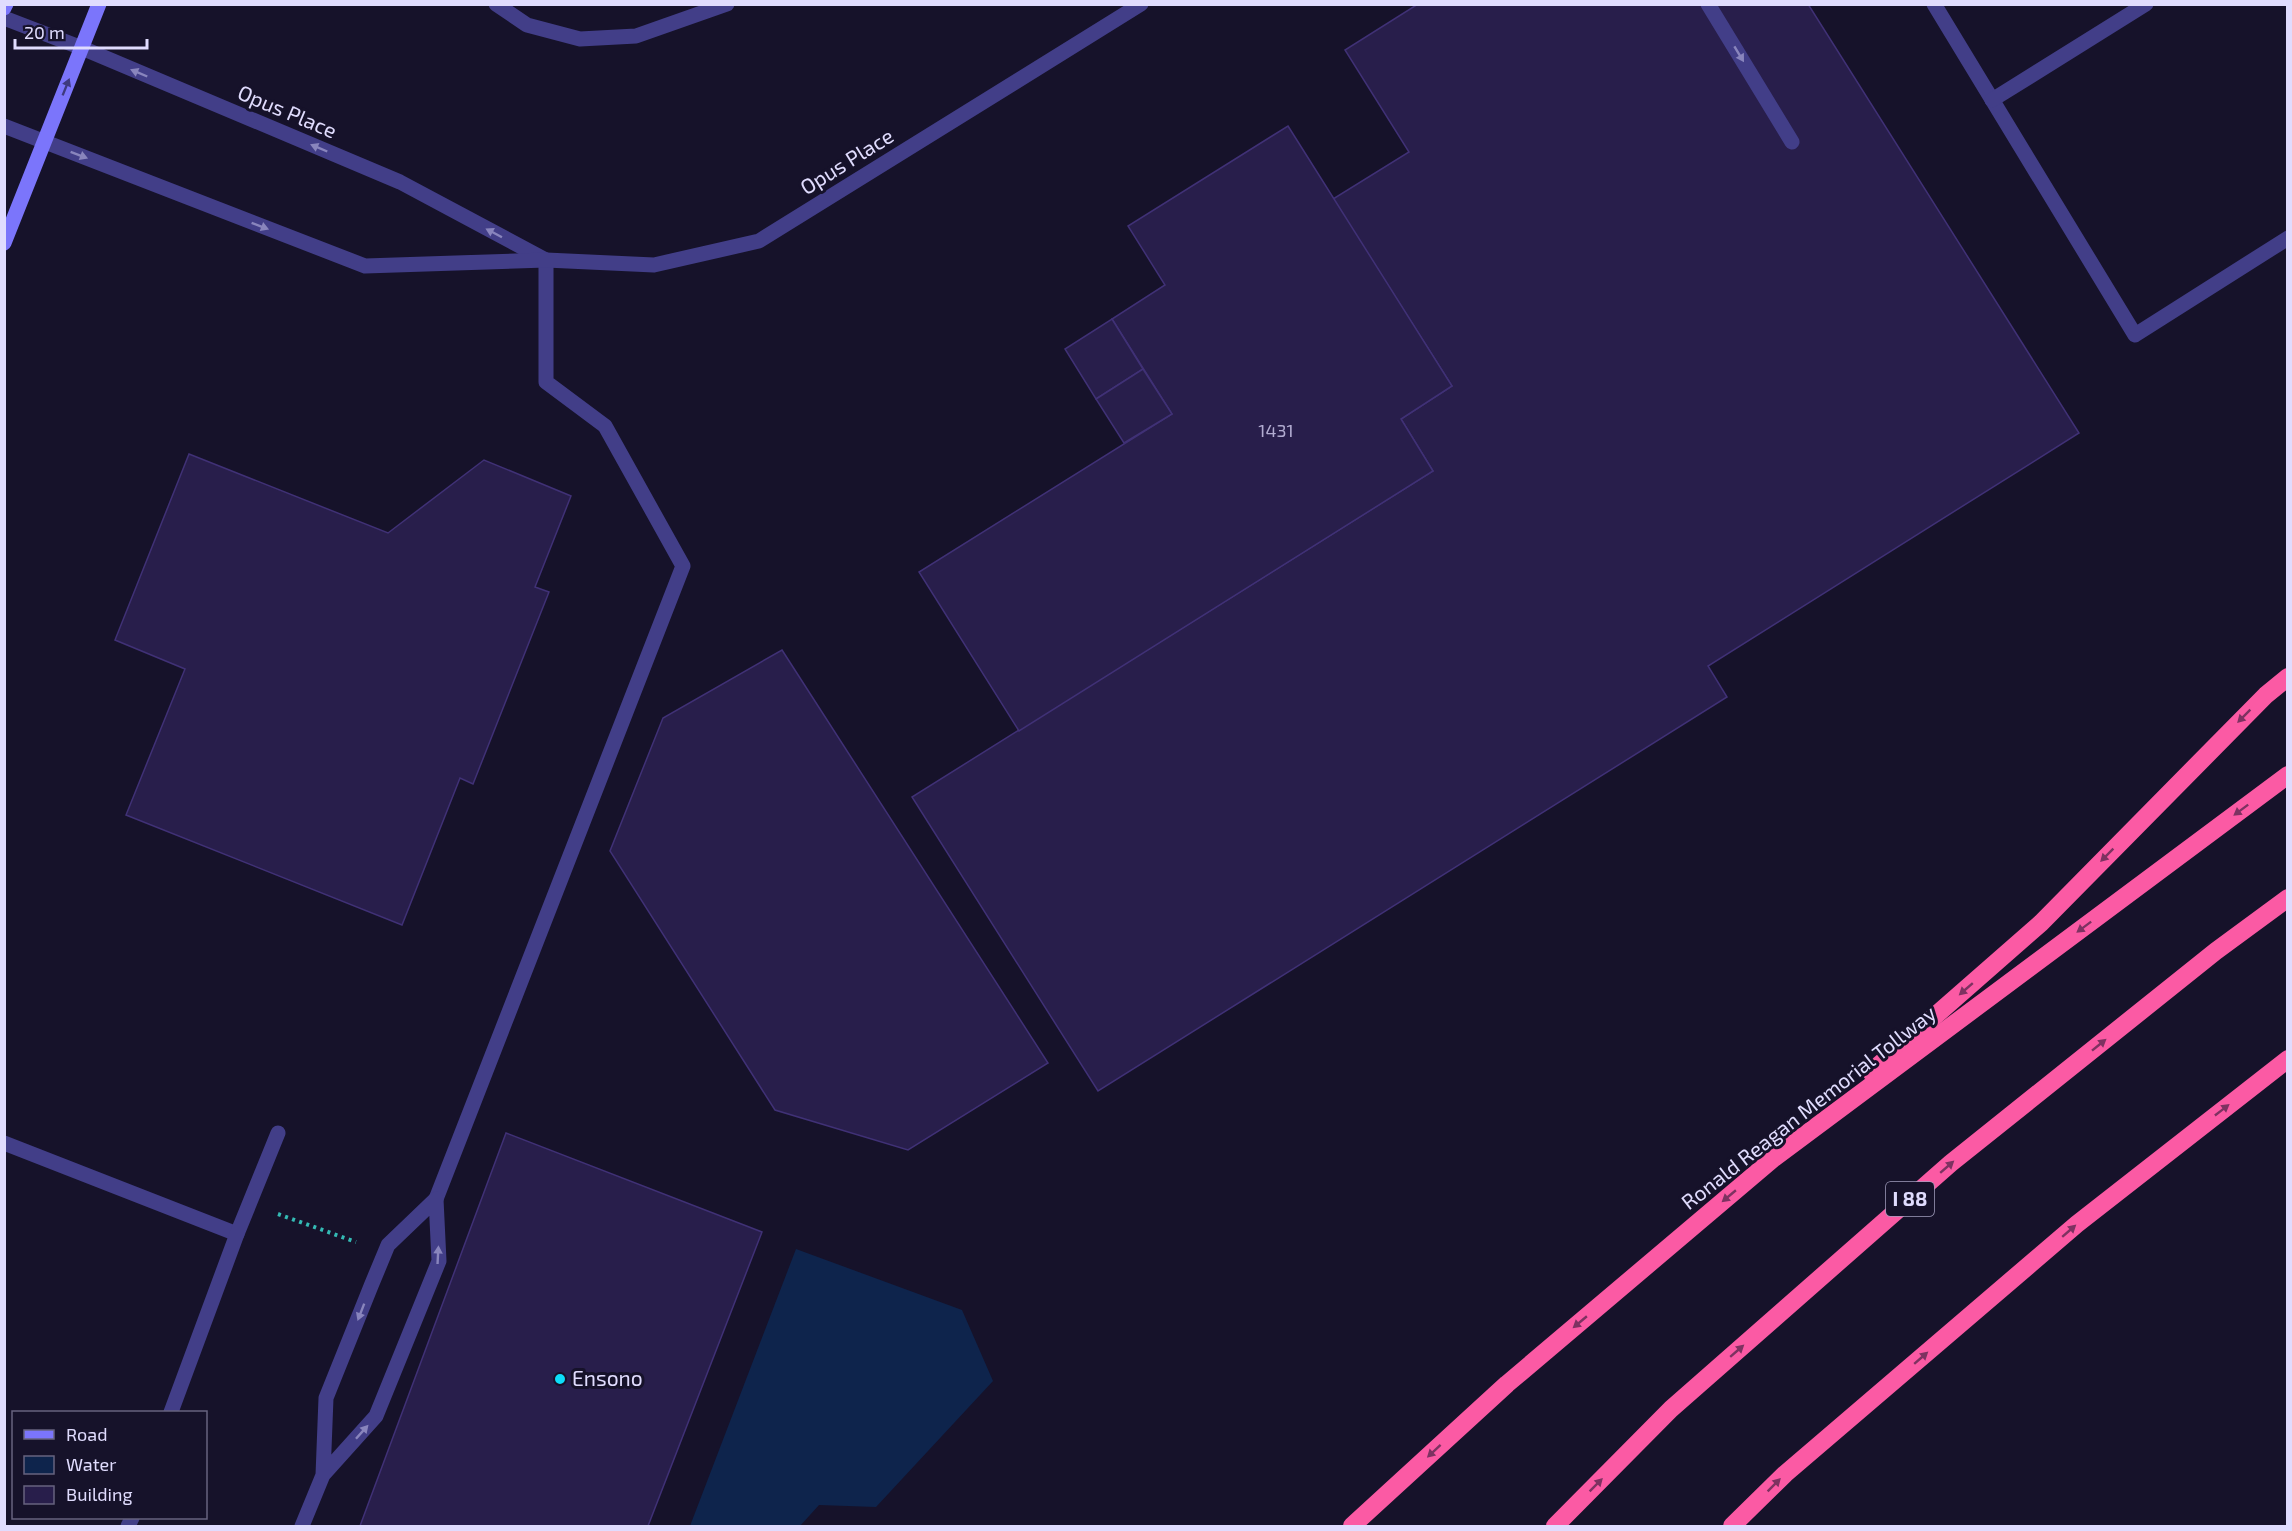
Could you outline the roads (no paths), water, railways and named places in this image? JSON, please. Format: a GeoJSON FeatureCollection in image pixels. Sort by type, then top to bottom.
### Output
{"type":"FeatureCollection","features":[{"type":"Feature","properties":{"kind":"highway"},"geometry":{"type":"LineString","coordinates":[[1774,1158],[2041,923],[2266,695],[2288,677]]}},
{"type":"Feature","properties":{"kind":"highway","name":"Ronald Reagan Memorial Tollway"},"geometry":{"type":"LineString","coordinates":[[1352,1527],[1507,1384],[1774,1158],[2288,775]]}},
{"type":"Feature","properties":{"kind":"highway","name":"I 88"},"geometry":{"type":"LineString","coordinates":[[1555,1527],[1671,1409],[1951,1163],[2207,958],[2288,898]]}},
{"type":"Feature","properties":{"kind":"highway"},"geometry":{"type":"LineString","coordinates":[[1732,1527],[1785,1474],[2077,1224],[2288,1059]]}},
{"type":"Feature","properties":{"kind":"main road"},"geometry":{"type":"LineString","coordinates":[[4,243],[99,4]]}},
{"type":"Feature","properties":{"kind":"street"},"geometry":{"type":"LineString","coordinates":[[496,4],[527,25],[580,39],[636,36],[696,9],[727,4]]}},
{"type":"Feature","properties":{"kind":"street","name":"Opus Place"},"geometry":{"type":"LineString","coordinates":[[4,126],[365,266],[546,260],[654,265],[759,241],[1141,4]]}},
{"type":"Feature","properties":{"kind":"street"},"geometry":{"type":"LineString","coordinates":[[1708,4],[1792,142]]}},
{"type":"Feature","properties":{"kind":"street"},"geometry":{"type":"LineString","coordinates":[[1934,4],[2135,335],[2288,238]]}},
{"type":"Feature","properties":{"kind":"street"},"geometry":{"type":"LineString","coordinates":[[1992,100],[2146,4]]}},
{"type":"Feature","properties":{"kind":"street","name":"Opus Place"},"geometry":{"type":"LineString","coordinates":[[4,18],[82,48],[400,182],[546,260]]}},
{"type":"Feature","properties":{"kind":"street"},"geometry":{"type":"LineString","coordinates":[[322,1475],[376,1416],[439,1261],[436,1199],[683,566],[605,426],[546,382],[546,260]]}},
{"type":"Feature","properties":{"kind":"street"},"geometry":{"type":"LineString","coordinates":[[172,1411],[237,1234],[278,1133]]}},
{"type":"Feature","properties":{"kind":"street"},"geometry":{"type":"LineString","coordinates":[[4,1143],[237,1234]]}},
{"type":"Feature","properties":{"kind":"street"},"geometry":{"type":"LineString","coordinates":[[302,1527],[322,1475],[326,1398],[375,1276],[388,1245],[436,1199]]}},
{"type":"Feature","properties":{"kind":"water"},"geometry":{"type":"Polygon","coordinates":[[[796,1249],[962,1310],[993,1381],[876,1507],[819,1505],[800,1526],[690,1526],[796,1249]]]}},
{"type":"Feature","properties":{"kind":"place","name":"Ensono"},"geometry":{"type":"Point","coordinates":[560,1379]}}]}
